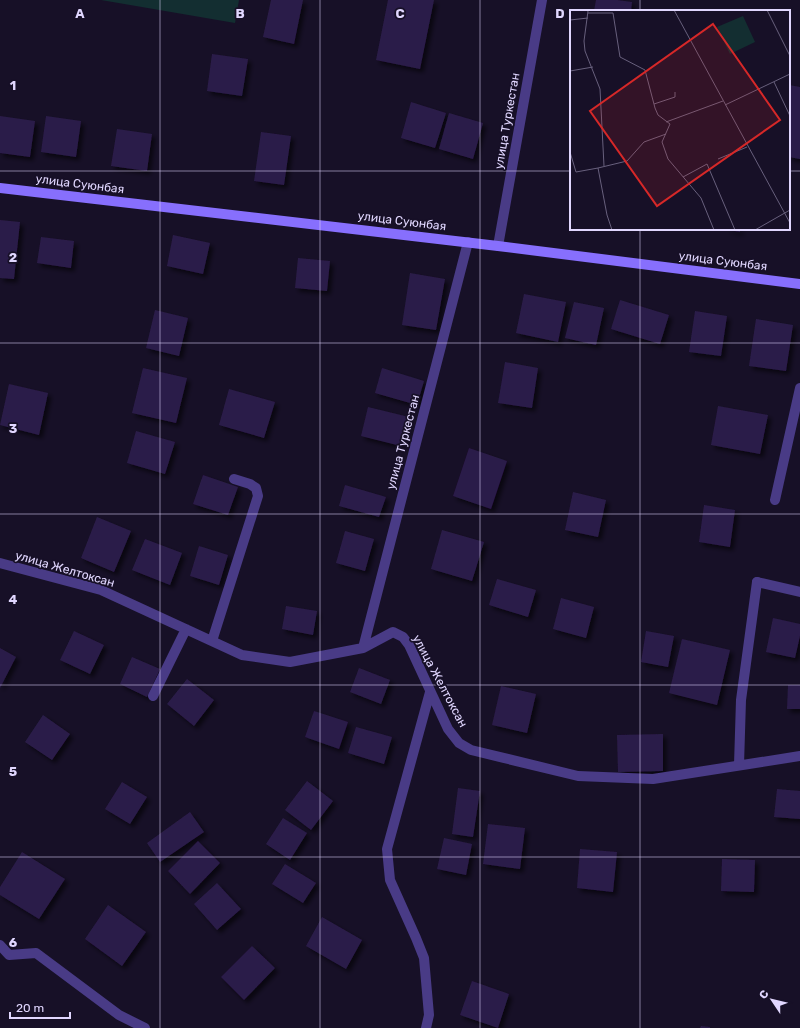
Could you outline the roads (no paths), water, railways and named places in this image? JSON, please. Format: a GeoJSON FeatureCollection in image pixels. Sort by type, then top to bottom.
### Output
{"type":"FeatureCollection","features":[{"type":"Feature","properties":{"kind":"main road","name":"улица Суюнбая"},"geometry":{"type":"LineString","coordinates":[[0,188],[468,242],[800,284]]}},
{"type":"Feature","properties":{"kind":"street","name":"улица Туркестан"},"geometry":{"type":"LineString","coordinates":[[498,246],[542,0]]}},
{"type":"Feature","properties":{"kind":"street","name":"улица Туркестан"},"geometry":{"type":"LineString","coordinates":[[363,648],[468,242]]}},
{"type":"Feature","properties":{"kind":"street"},"geometry":{"type":"LineString","coordinates":[[775,500],[800,388]]}},
{"type":"Feature","properties":{"kind":"street"},"geometry":{"type":"LineString","coordinates":[[212,641],[258,496],[256,488],[250,484],[234,479]]}},
{"type":"Feature","properties":{"kind":"street","name":"улица Желтоксан"},"geometry":{"type":"LineString","coordinates":[[0,564],[101,590],[242,655],[290,662],[363,648],[393,632],[403,637],[409,645],[448,729],[459,743],[471,750],[578,776],[653,779],[800,756]]}},
{"type":"Feature","properties":{"kind":"street"},"geometry":{"type":"LineString","coordinates":[[739,765],[741,700],[757,582],[800,592]]}},
{"type":"Feature","properties":{"kind":"street"},"geometry":{"type":"LineString","coordinates":[[153,696],[186,629]]}},
{"type":"Feature","properties":{"kind":"street"},"geometry":{"type":"LineString","coordinates":[[426,1028],[429,1015],[424,958],[390,880],[387,849],[430,692]]}},
{"type":"Feature","properties":{"kind":"street"},"geometry":{"type":"LineString","coordinates":[[0,945],[9,955],[36,953],[119,1015],[146,1028]]}}]}
